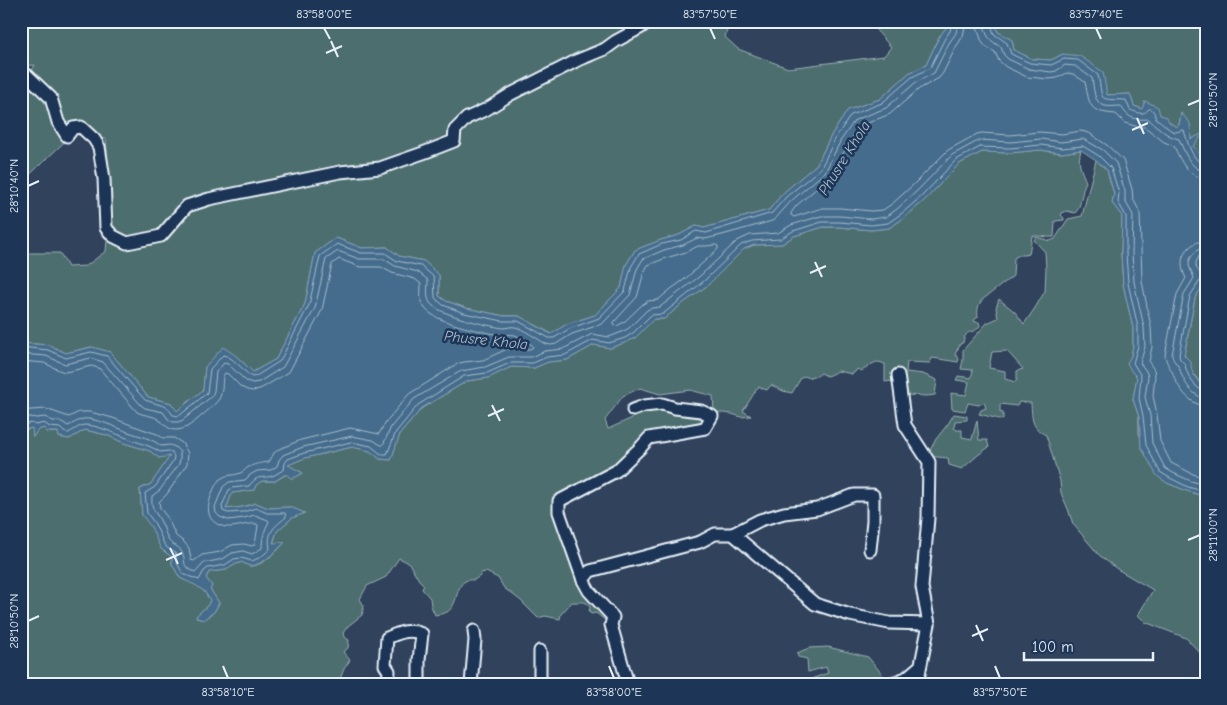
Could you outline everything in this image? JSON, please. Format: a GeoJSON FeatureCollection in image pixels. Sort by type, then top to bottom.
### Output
{"type":"FeatureCollection","features":[{"type":"Feature","properties":{"kind":"street"},"geometry":{"type":"LineString","coordinates":[[21,71],[51,98],[58,122],[68,136],[73,128],[81,127],[94,138],[99,147],[104,179],[106,228],[113,236],[126,243],[161,236],[187,206],[209,199],[340,172],[380,168],[454,141],[455,130],[467,118],[578,60],[606,49],[648,21]]}},
{"type":"Feature","properties":{"kind":"street"},"geometry":{"type":"LineString","coordinates":[[898,375],[905,425],[929,462],[928,518],[922,587],[929,624],[917,684]]}},
{"type":"Feature","properties":{"kind":"street"},"geometry":{"type":"LineString","coordinates":[[628,684],[611,625],[613,617],[589,591],[583,580],[559,512],[559,501],[616,470],[649,438],[705,428],[712,416],[700,411],[675,408],[662,404],[644,406],[632,410]]}},
{"type":"Feature","properties":{"kind":"street"},"geometry":{"type":"LineString","coordinates":[[583,580],[590,571],[700,542],[715,534],[733,534],[760,520],[784,513],[817,509],[854,495],[873,495],[870,550]]}},
{"type":"Feature","properties":{"kind":"street"},"geometry":{"type":"LineString","coordinates":[[733,534],[816,604],[850,615],[889,623],[929,624]]}},
{"type":"Feature","properties":{"kind":"street"},"geometry":{"type":"LineString","coordinates":[[388,684],[389,671],[385,665],[387,638],[414,630],[422,634],[419,684]]}},
{"type":"Feature","properties":{"kind":"street"},"geometry":{"type":"LineString","coordinates":[[471,684],[475,640],[474,631]]}},
{"type":"Feature","properties":{"kind":"street"},"geometry":{"type":"LineString","coordinates":[[540,650],[540,684]]}},
{"type":"Feature","properties":{"kind":"street"},"geometry":{"type":"LineString","coordinates":[[889,684],[906,678],[920,667]]}},
{"type":"Feature","properties":{"kind":"green space"},"geometry":{"type":"Polygon","coordinates":[[[21,21],[730,21],[725,37],[738,49],[788,68],[884,56],[891,47],[868,21],[947,21],[946,28],[939,37],[926,65],[909,73],[880,99],[848,110],[832,134],[817,164],[783,193],[769,210],[704,228],[696,226],[679,235],[635,250],[626,265],[621,288],[595,315],[567,324],[552,334],[519,316],[504,316],[466,308],[446,301],[439,296],[439,275],[424,261],[399,256],[387,247],[362,248],[336,238],[315,253],[305,304],[276,359],[253,372],[235,355],[205,367],[203,390],[176,412],[171,403],[148,397],[110,352],[91,347],[66,353],[49,345],[21,343],[21,252],[60,253],[68,267],[86,266],[106,251],[111,199],[106,139],[73,134],[21,181],[21,91],[35,65],[21,66],[21,21]]]}},
{"type":"Feature","properties":{"kind":"green space"},"geometry":{"type":"Polygon","coordinates":[[[994,21],[1206,21],[1206,177],[1203,159],[1193,146],[1203,134],[1191,139],[1181,113],[1179,125],[1176,127],[1145,101],[1143,109],[1134,106],[1130,94],[1106,95],[1063,54],[1051,60],[1032,59],[1014,50],[1012,40],[998,32],[994,21]]]}},
{"type":"Feature","properties":{"kind":"green space"},"geometry":{"type":"Polygon","coordinates":[[[1040,150],[1062,153],[1081,150],[1081,170],[1086,182],[1079,207],[1075,213],[1063,212],[1061,215],[1064,220],[1055,221],[1054,237],[1032,236],[1029,254],[1019,255],[1014,258],[1013,276],[982,300],[978,308],[978,317],[974,320],[979,322],[980,326],[968,333],[964,338],[963,343],[961,343],[955,354],[959,359],[958,362],[932,358],[930,363],[907,362],[906,372],[923,374],[937,380],[935,395],[903,395],[900,375],[896,374],[896,379],[885,382],[885,364],[877,362],[861,371],[859,369],[856,370],[852,374],[838,371],[827,376],[821,373],[809,378],[805,376],[801,378],[792,393],[771,385],[767,390],[758,387],[743,411],[751,416],[741,417],[714,412],[713,396],[690,390],[660,394],[640,388],[623,396],[605,420],[608,429],[641,414],[661,408],[683,415],[697,415],[705,419],[699,427],[671,430],[648,436],[610,472],[569,494],[555,498],[566,544],[579,579],[603,611],[610,625],[610,641],[605,631],[608,625],[606,621],[596,613],[591,614],[589,612],[590,607],[586,603],[572,602],[561,614],[560,619],[545,616],[538,618],[520,600],[504,588],[498,578],[486,572],[481,573],[474,580],[467,580],[463,583],[451,608],[446,613],[435,615],[430,598],[422,589],[424,585],[409,563],[399,558],[386,577],[367,586],[360,599],[364,606],[362,615],[348,626],[343,633],[344,637],[349,640],[348,648],[343,652],[350,660],[339,682],[336,684],[21,684],[21,437],[23,436],[23,430],[33,428],[33,436],[38,430],[44,428],[47,432],[58,432],[59,437],[69,439],[85,430],[107,435],[124,443],[150,451],[159,458],[171,455],[151,484],[140,489],[142,515],[151,526],[161,549],[172,557],[172,564],[180,578],[195,584],[204,591],[210,600],[208,605],[196,616],[203,620],[214,612],[219,603],[210,589],[212,586],[206,578],[209,572],[226,570],[242,562],[254,566],[264,561],[284,543],[273,544],[277,531],[292,518],[304,513],[290,507],[268,508],[256,503],[226,509],[232,493],[254,490],[256,485],[262,481],[275,481],[287,474],[292,479],[303,473],[287,465],[305,458],[352,447],[370,451],[380,459],[391,460],[400,434],[422,408],[467,381],[488,378],[511,367],[534,368],[548,362],[567,360],[594,345],[610,348],[627,342],[636,337],[654,319],[664,319],[708,285],[744,249],[754,245],[782,244],[794,236],[823,227],[871,230],[889,228],[925,200],[959,164],[982,152],[1010,153],[1040,150]]]}},
{"type":"Feature","properties":{"kind":"green space"},"geometry":{"type":"Polygon","coordinates":[[[1096,160],[1107,170],[1114,194],[1112,203],[1122,216],[1121,254],[1123,284],[1133,328],[1132,372],[1137,377],[1133,399],[1139,417],[1139,434],[1167,483],[1206,497],[1206,659],[1186,638],[1145,622],[1138,615],[1153,590],[1117,569],[1099,555],[1073,524],[1061,493],[1060,481],[1046,435],[1037,429],[1033,422],[1031,403],[1019,402],[1017,406],[1000,404],[1003,420],[979,414],[981,410],[986,408],[984,402],[979,405],[968,403],[965,411],[952,409],[951,393],[966,395],[969,382],[956,380],[958,376],[971,378],[973,370],[961,369],[963,350],[987,323],[998,318],[996,308],[999,299],[1015,312],[1024,324],[1045,291],[1045,252],[1034,240],[1036,237],[1050,241],[1055,239],[1068,219],[1082,216],[1096,160]],[[1007,351],[992,352],[989,368],[1005,371],[1005,379],[1015,382],[1017,380],[1017,371],[1023,369],[1007,351]]]}},
{"type":"Feature","properties":{"kind":"green space"},"geometry":{"type":"Polygon","coordinates":[[[1206,255],[1206,281],[1203,268],[1200,265],[1206,255]]]}},
{"type":"Feature","properties":{"kind":"green space"},"geometry":{"type":"Polygon","coordinates":[[[1206,281],[1206,389],[1194,375],[1184,356],[1195,298],[1206,281]]]}},
{"type":"Feature","properties":{"kind":"green space"},"geometry":{"type":"Polygon","coordinates":[[[954,414],[967,416],[967,420],[955,421],[954,428],[962,430],[962,437],[972,439],[977,420],[979,440],[987,440],[989,447],[962,469],[949,465],[948,458],[927,456],[936,439],[954,414]]]}},
{"type":"Feature","properties":{"kind":"green space"},"geometry":{"type":"Polygon","coordinates":[[[828,647],[868,657],[887,680],[883,684],[841,684],[838,680],[823,684],[813,684],[811,679],[828,673],[826,667],[808,672],[807,659],[798,657],[797,653],[809,648],[828,647]]]}},
{"type":"Feature","properties":{"kind":"water","name":"Phusre Khola"},"geometry":{"type":"Polygon","coordinates":[[[947,21],[994,21],[998,32],[1012,40],[1014,50],[1032,59],[1051,60],[1063,54],[1080,56],[1103,72],[1107,95],[1130,94],[1134,106],[1142,109],[1145,101],[1158,107],[1160,115],[1167,117],[1169,122],[1176,127],[1179,125],[1181,113],[1190,123],[1191,139],[1204,133],[1193,146],[1203,159],[1206,177],[1206,205],[1203,223],[1206,225],[1206,255],[1200,265],[1203,268],[1206,281],[1195,298],[1184,355],[1191,362],[1195,377],[1206,389],[1206,497],[1167,483],[1157,476],[1141,447],[1139,417],[1133,399],[1137,377],[1127,363],[1133,346],[1133,328],[1123,284],[1121,254],[1122,216],[1112,203],[1114,194],[1107,170],[1081,150],[1062,153],[1040,150],[1010,153],[982,152],[959,164],[925,200],[889,228],[871,230],[823,227],[794,236],[782,244],[754,245],[744,249],[708,285],[664,319],[654,319],[636,337],[627,342],[610,348],[594,345],[567,360],[548,362],[534,368],[511,367],[488,378],[467,381],[422,408],[400,434],[391,460],[380,459],[370,451],[352,447],[305,458],[288,465],[303,473],[292,479],[286,474],[275,481],[262,481],[256,485],[254,490],[232,493],[226,509],[256,503],[268,508],[290,507],[305,513],[292,518],[277,531],[273,543],[285,542],[264,561],[250,566],[242,562],[226,570],[209,572],[206,578],[212,586],[210,589],[219,603],[214,612],[203,620],[196,616],[208,605],[210,600],[204,591],[180,578],[172,564],[172,557],[161,549],[151,527],[142,515],[140,489],[151,484],[170,456],[159,458],[150,451],[124,443],[107,435],[85,430],[69,439],[59,437],[58,432],[47,432],[44,428],[38,430],[33,437],[32,428],[24,430],[21,437],[21,343],[49,345],[66,353],[92,347],[110,352],[148,397],[171,403],[177,411],[203,390],[205,367],[223,347],[235,355],[253,372],[276,359],[305,304],[315,253],[336,238],[362,248],[387,247],[399,256],[424,261],[439,275],[439,296],[446,301],[466,308],[504,316],[519,316],[551,334],[567,324],[595,315],[621,288],[626,265],[635,250],[679,235],[696,226],[704,228],[769,210],[783,193],[817,164],[832,134],[848,110],[880,99],[909,73],[926,65],[939,37],[946,28],[947,21]]]}}]}
